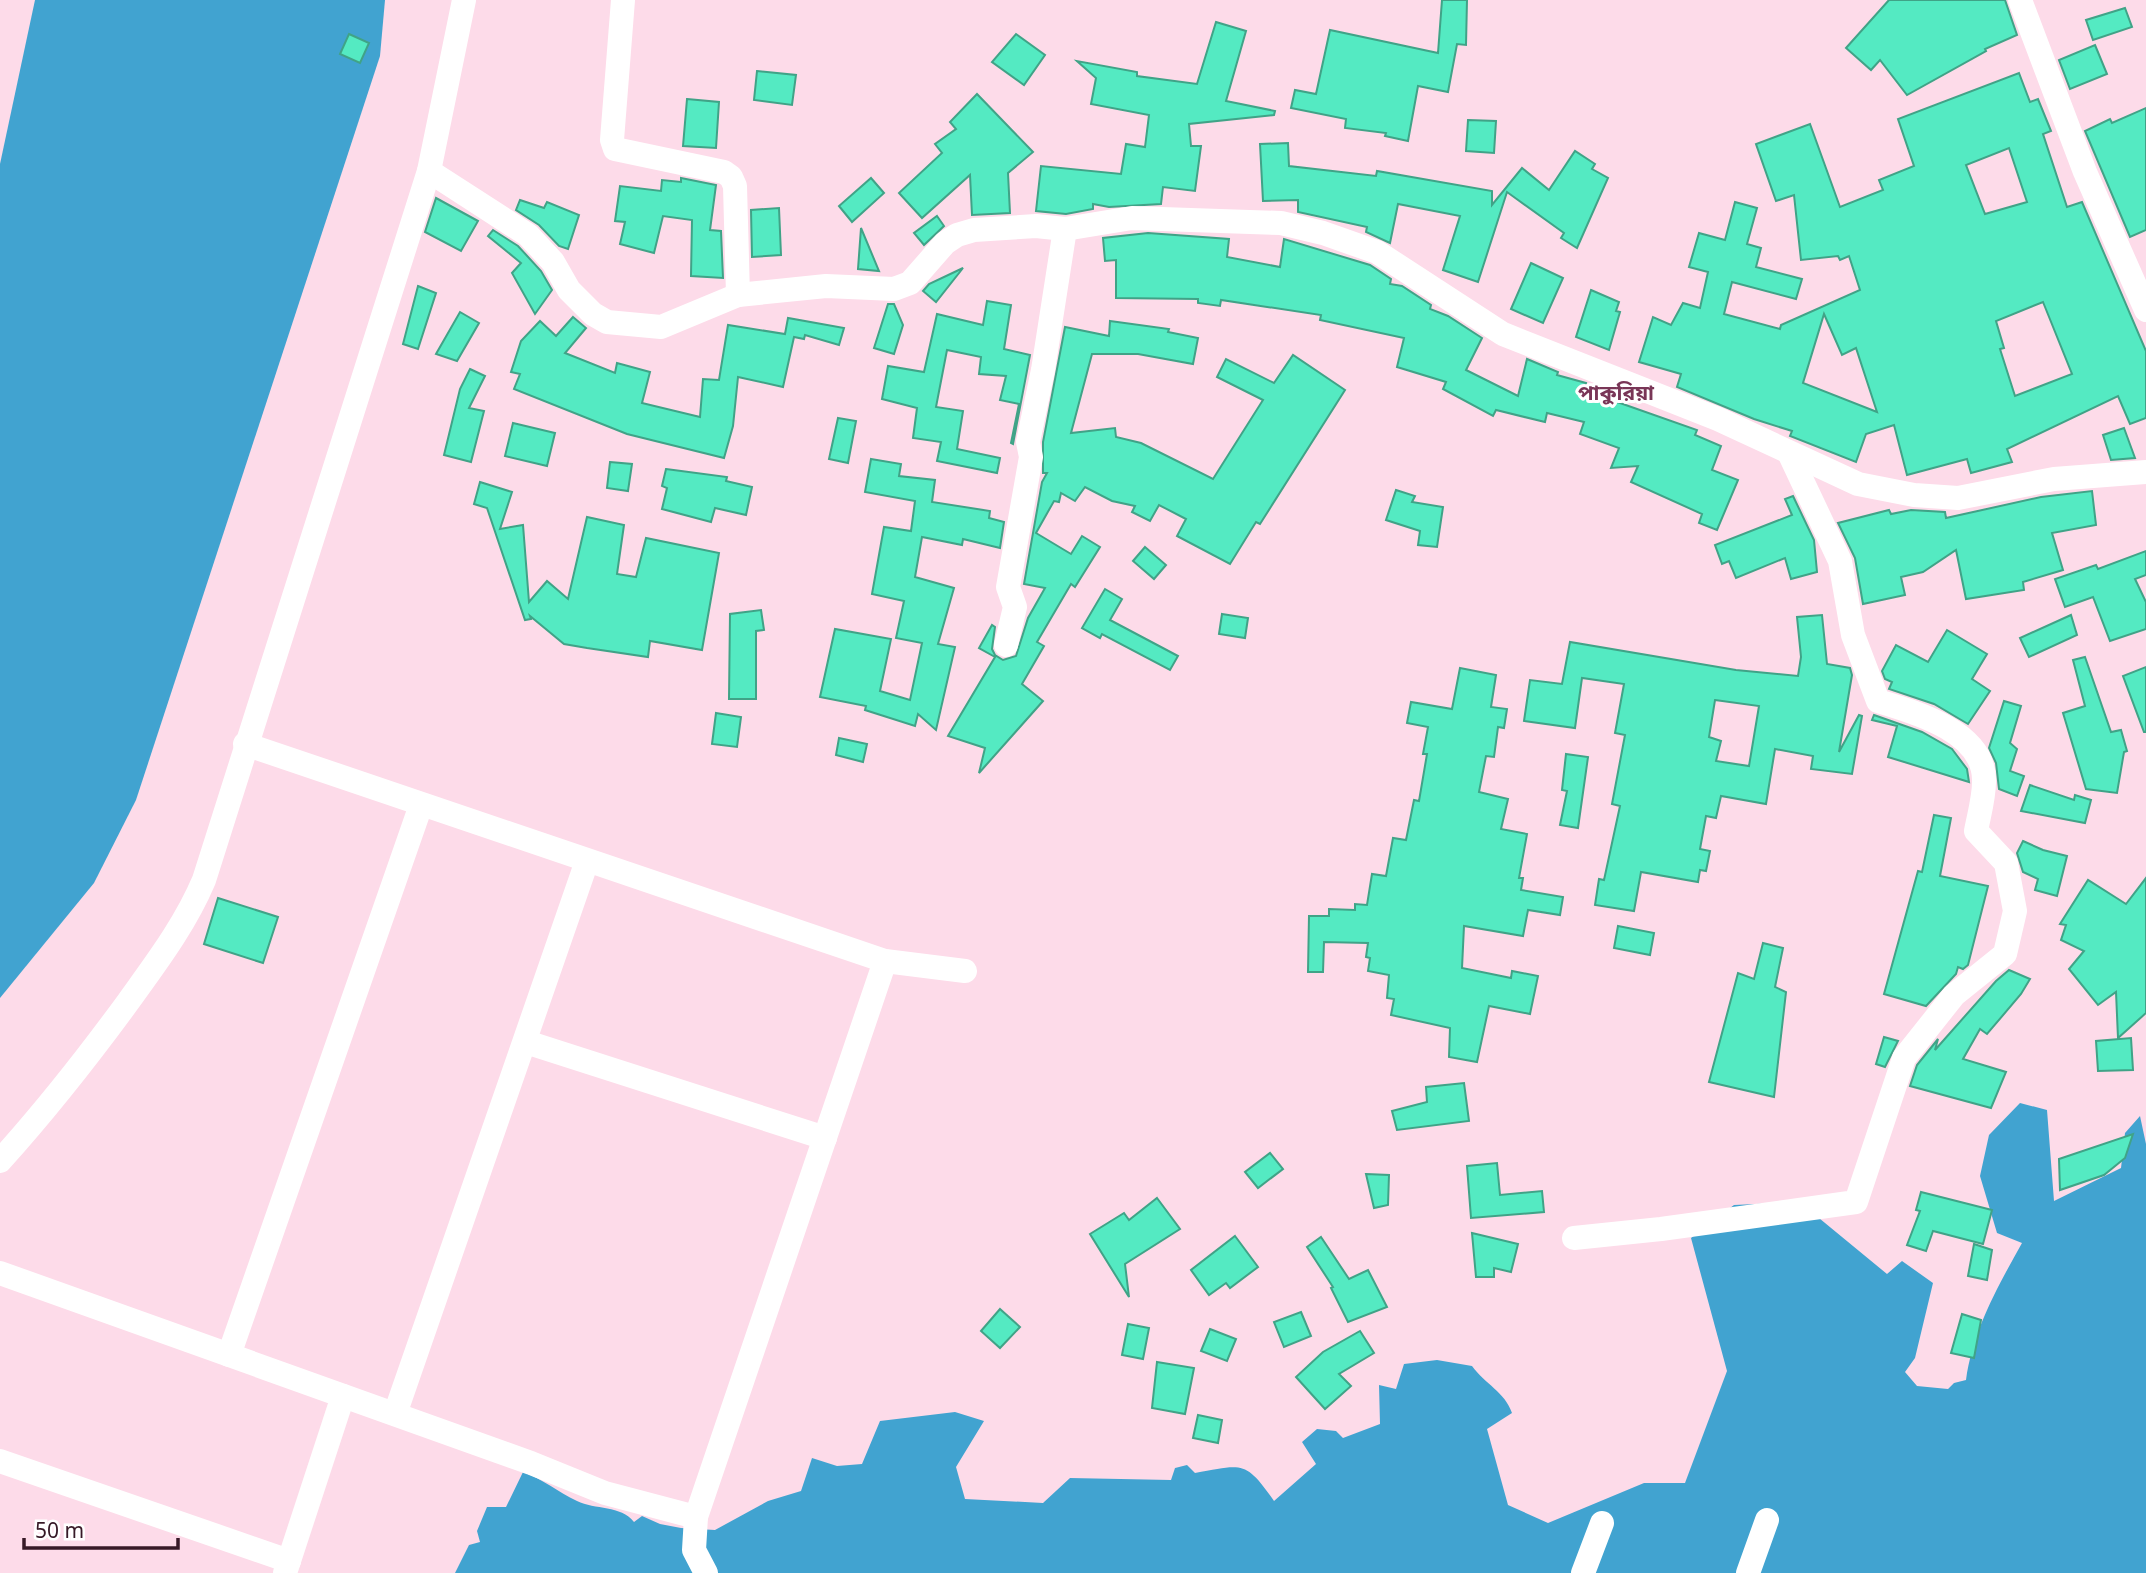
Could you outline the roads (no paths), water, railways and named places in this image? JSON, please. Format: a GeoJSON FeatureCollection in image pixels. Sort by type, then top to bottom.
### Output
{"type":"FeatureCollection","features":[{"type":"Feature","properties":{"kind":"street"},"geometry":{"type":"LineString","coordinates":[[0,1161],[68,1085],[160,959],[192,907],[204,880],[429,171],[464,0]]}},
{"type":"Feature","properties":{"kind":"street"},"geometry":{"type":"LineString","coordinates":[[624,0],[612,140],[615,149],[724,172],[732,177],[735,186],[738,295]]}},
{"type":"Feature","properties":{"kind":"street"},"geometry":{"type":"LineString","coordinates":[[2020,0],[2085,172],[2146,310]]}},
{"type":"Feature","properties":{"kind":"street"},"geometry":{"type":"LineString","coordinates":[[429,171],[528,235],[553,262],[569,290],[593,314],[607,322],[661,327],[738,295],[826,286],[894,289],[910,283],[945,243],[957,235],[974,230],[1036,226],[1065,229],[1132,218],[1282,223],[1323,233],[1377,252],[1503,334],[1718,419],[1790,455],[1858,484],[1914,495],[1958,498],[2054,479],[2146,472]]}},
{"type":"Feature","properties":{"kind":"street"},"geometry":{"type":"LineString","coordinates":[[1006,645],[1015,607],[1008,587],[1031,457],[1028,442],[1065,229]]}},
{"type":"Feature","properties":{"kind":"street"},"geometry":{"type":"LineString","coordinates":[[1574,1238],[1856,1202],[1904,1058],[1954,995],[2005,954],[2015,911],[2006,863],[1976,831],[1985,779],[1975,752],[1956,732],[1918,713],[1878,701],[1853,635],[1840,561],[1790,455]]}},
{"type":"Feature","properties":{"kind":"street"},"geometry":{"type":"LineString","coordinates":[[245,744],[885,961],[965,971]]}},
{"type":"Feature","properties":{"kind":"street"},"geometry":{"type":"LineString","coordinates":[[229,1355],[421,805]]}},
{"type":"Feature","properties":{"kind":"street"},"geometry":{"type":"LineString","coordinates":[[395,1414],[587,861]]}},
{"type":"Feature","properties":{"kind":"street"},"geometry":{"type":"LineString","coordinates":[[706,1573],[694,1550],[696,1517],[885,961]]}},
{"type":"Feature","properties":{"kind":"street"},"geometry":{"type":"LineString","coordinates":[[526,1042],[825,1138]]}},
{"type":"Feature","properties":{"kind":"street"},"geometry":{"type":"LineString","coordinates":[[0,1273],[395,1414],[605,1493],[696,1517]]}},
{"type":"Feature","properties":{"kind":"street"},"geometry":{"type":"LineString","coordinates":[[0,1461],[287,1567],[344,1396]]}},
{"type":"Feature","properties":{"kind":"street"},"geometry":{"type":"LineString","coordinates":[[1748,1573],[1766,1520]]}},
{"type":"Feature","properties":{"kind":"street"},"geometry":{"type":"LineString","coordinates":[[1583,1573],[1602,1523]]}},
{"type":"Feature","properties":{"kind":"water"},"geometry":{"type":"Polygon","coordinates":[[[35,0],[385,0],[380,56],[136,800],[94,883],[0,998],[0,164],[35,0]]]}},
{"type":"Feature","properties":{"kind":"water"},"geometry":{"type":"Polygon","coordinates":[[[2020,1103],[2047,1110],[2054,1201],[2121,1168],[2125,1133],[2140,1116],[2146,1144],[2146,1573],[455,1573],[469,1545],[480,1542],[477,1531],[487,1507],[506,1507],[523,1472],[577,1501],[615,1510],[634,1522],[642,1516],[660,1524],[715,1530],[768,1501],[801,1491],[812,1458],[837,1466],[862,1464],[880,1421],[955,1412],[984,1421],[956,1467],[965,1499],[1043,1503],[1070,1478],[1171,1480],[1175,1468],[1187,1465],[1195,1473],[1241,1468],[1256,1478],[1274,1501],[1316,1464],[1302,1442],[1317,1429],[1336,1431],[1343,1438],[1380,1424],[1379,1385],[1396,1389],[1404,1364],[1437,1360],[1472,1366],[1509,1406],[1512,1413],[1487,1429],[1508,1505],[1548,1523],[1644,1483],[1685,1483],[1727,1371],[1691,1238],[1734,1205],[1778,1203],[1808,1209],[1887,1274],[1902,1261],[1933,1283],[1915,1358],[1905,1372],[1917,1386],[1948,1389],[1954,1383],[1966,1380],[1980,1326],[2022,1243],[1997,1233],[1980,1176],[1989,1135],[2020,1103]]]}},
{"type":"Feature","properties":{"kind":"district","name":"পাকুরিয়া"},"geometry":{"type":"Point","coordinates":[1616,392]}}]}
